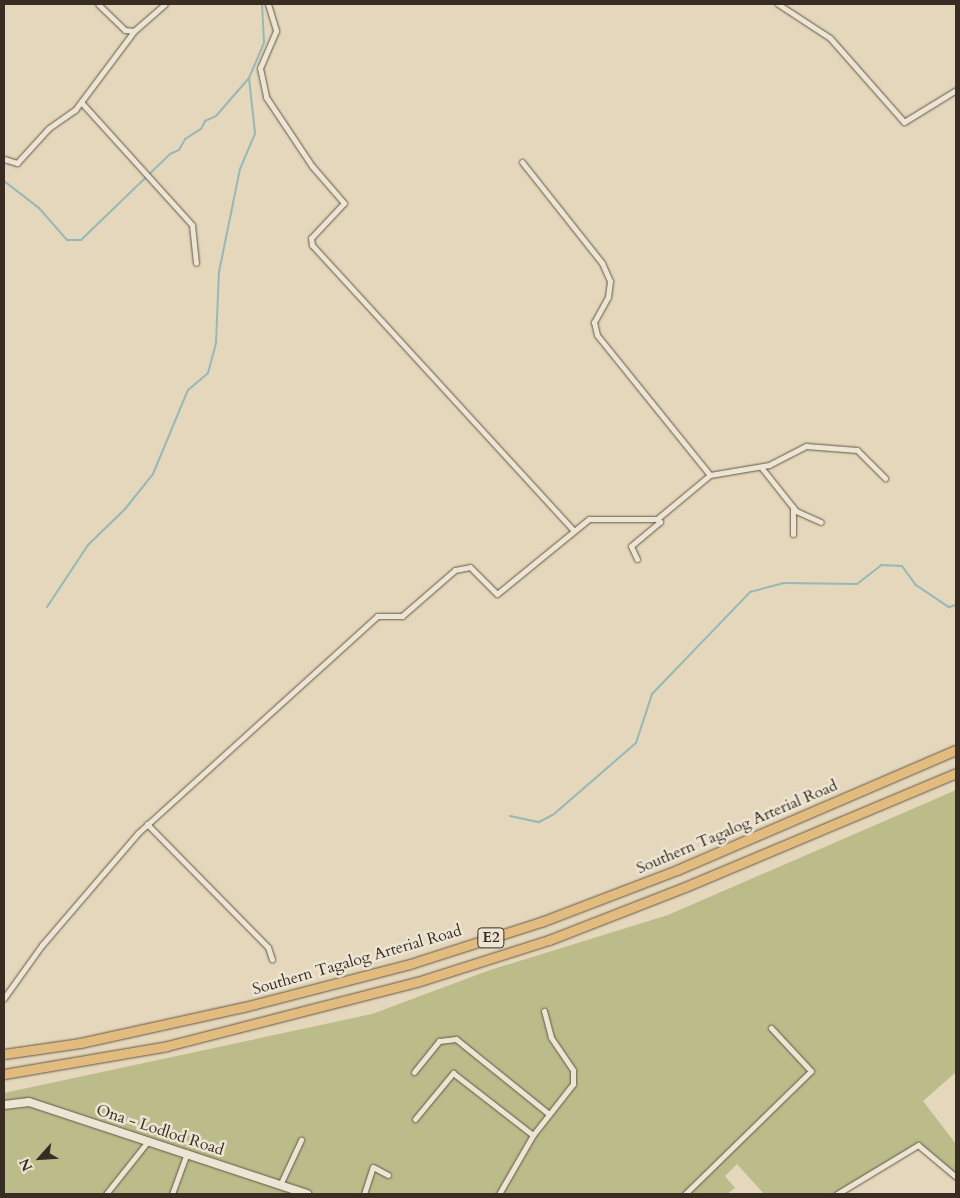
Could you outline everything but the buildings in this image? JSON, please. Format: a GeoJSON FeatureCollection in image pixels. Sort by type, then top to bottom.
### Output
{"type":"FeatureCollection","features":[{"type":"Feature","properties":{"kind":"highway","name":"Southern Tagalog Arterial Road"},"geometry":{"type":"LineString","coordinates":[[4,1054],[80,1043],[244,1007],[410,964],[541,922],[677,870],[956,750]]}},
{"type":"Feature","properties":{"kind":"highway","name":"Southern Tagalog Arterial Road"},"geometry":{"type":"LineString","coordinates":[[4,1074],[166,1046],[417,982],[549,940],[666,894],[956,773]]}},
{"type":"Feature","properties":{"kind":"main road","name":"Ona - Lodlod Road"},"geometry":{"type":"LineString","coordinates":[[4,1105],[29,1102],[188,1152],[307,1194]]}},
{"type":"Feature","properties":{"kind":"street"},"geometry":{"type":"LineString","coordinates":[[98,4],[126,30],[134,31]]}},
{"type":"Feature","properties":{"kind":"street"},"geometry":{"type":"LineString","coordinates":[[4,159],[17,163],[81,102],[134,31],[165,4]]}},
{"type":"Feature","properties":{"kind":"street"},"geometry":{"type":"LineString","coordinates":[[268,4],[276,31],[260,68],[266,96],[312,166],[344,204],[311,238],[312,245],[573,530]]}},
{"type":"Feature","properties":{"kind":"street"},"geometry":{"type":"LineString","coordinates":[[778,4],[830,38],[896,118],[904,122],[956,90]]}},
{"type":"Feature","properties":{"kind":"street"},"geometry":{"type":"LineString","coordinates":[[81,102],[193,228],[196,263]]}},
{"type":"Feature","properties":{"kind":"street"},"geometry":{"type":"LineString","coordinates":[[522,162],[602,263],[610,281],[608,297],[594,322],[597,335],[710,475]]}},
{"type":"Feature","properties":{"kind":"street"},"geometry":{"type":"LineString","coordinates":[[4,998],[42,945],[147,824],[377,616],[402,616],[463,565],[497,594],[573,530],[596,517],[658,519],[710,475],[761,467],[799,448],[820,445],[857,450],[885,478]]}},
{"type":"Feature","properties":{"kind":"street"},"geometry":{"type":"LineString","coordinates":[[761,467],[801,515],[821,522]]}},
{"type":"Feature","properties":{"kind":"street"},"geometry":{"type":"LineString","coordinates":[[793,507],[793,534]]}},
{"type":"Feature","properties":{"kind":"street"},"geometry":{"type":"LineString","coordinates":[[637,559],[631,546],[660,522],[658,519]]}},
{"type":"Feature","properties":{"kind":"street"},"geometry":{"type":"LineString","coordinates":[[147,824],[268,947],[272,959]]}},
{"type":"Feature","properties":{"kind":"street"},"geometry":{"type":"LineString","coordinates":[[499,1194],[533,1134],[575,1076],[548,1031],[544,1010]]}},
{"type":"Feature","properties":{"kind":"street"},"geometry":{"type":"LineString","coordinates":[[685,1194],[812,1071],[771,1028]]}},
{"type":"Feature","properties":{"kind":"street"},"geometry":{"type":"LineString","coordinates":[[414,1072],[439,1041],[456,1039],[549,1114]]}},
{"type":"Feature","properties":{"kind":"street"},"geometry":{"type":"LineString","coordinates":[[415,1119],[448,1076],[459,1074],[533,1134]]}},
{"type":"Feature","properties":{"kind":"street"},"geometry":{"type":"LineString","coordinates":[[106,1194],[150,1140]]}},
{"type":"Feature","properties":{"kind":"street"},"geometry":{"type":"LineString","coordinates":[[280,1185],[301,1140]]}},
{"type":"Feature","properties":{"kind":"street"},"geometry":{"type":"LineString","coordinates":[[837,1194],[918,1145],[956,1177]]}},
{"type":"Feature","properties":{"kind":"street"},"geometry":{"type":"LineString","coordinates":[[172,1194],[188,1152]]}},
{"type":"Feature","properties":{"kind":"street"},"geometry":{"type":"LineString","coordinates":[[364,1194],[373,1167],[388,1175]]}},
{"type":"Feature","properties":{"kind":"green space"},"geometry":{"type":"Polygon","coordinates":[[[956,790],[956,1072],[923,1101],[956,1144],[956,1181],[920,1150],[910,1151],[842,1194],[764,1194],[737,1164],[725,1176],[735,1188],[727,1194],[4,1194],[4,1093],[372,1014],[490,970],[668,915],[956,790]]]}},
{"type":"Feature","properties":{"kind":"waterway"},"geometry":{"type":"LineString","coordinates":[[4,181],[39,208],[67,240],[81,240],[170,154],[179,150],[185,139],[201,129],[205,121],[216,116],[249,78],[264,42],[262,4]]}},
{"type":"Feature","properties":{"kind":"waterway"},"geometry":{"type":"LineString","coordinates":[[47,607],[88,545],[125,509],[153,474],[188,390],[208,373],[216,343],[219,272],[240,169],[255,133],[249,78]]}},
{"type":"Feature","properties":{"kind":"waterway"},"geometry":{"type":"LineString","coordinates":[[510,816],[539,822],[554,814],[636,743],[652,694],[750,592],[784,583],[857,584],[881,565],[902,566],[916,585],[949,607],[956,605]]}}]}
